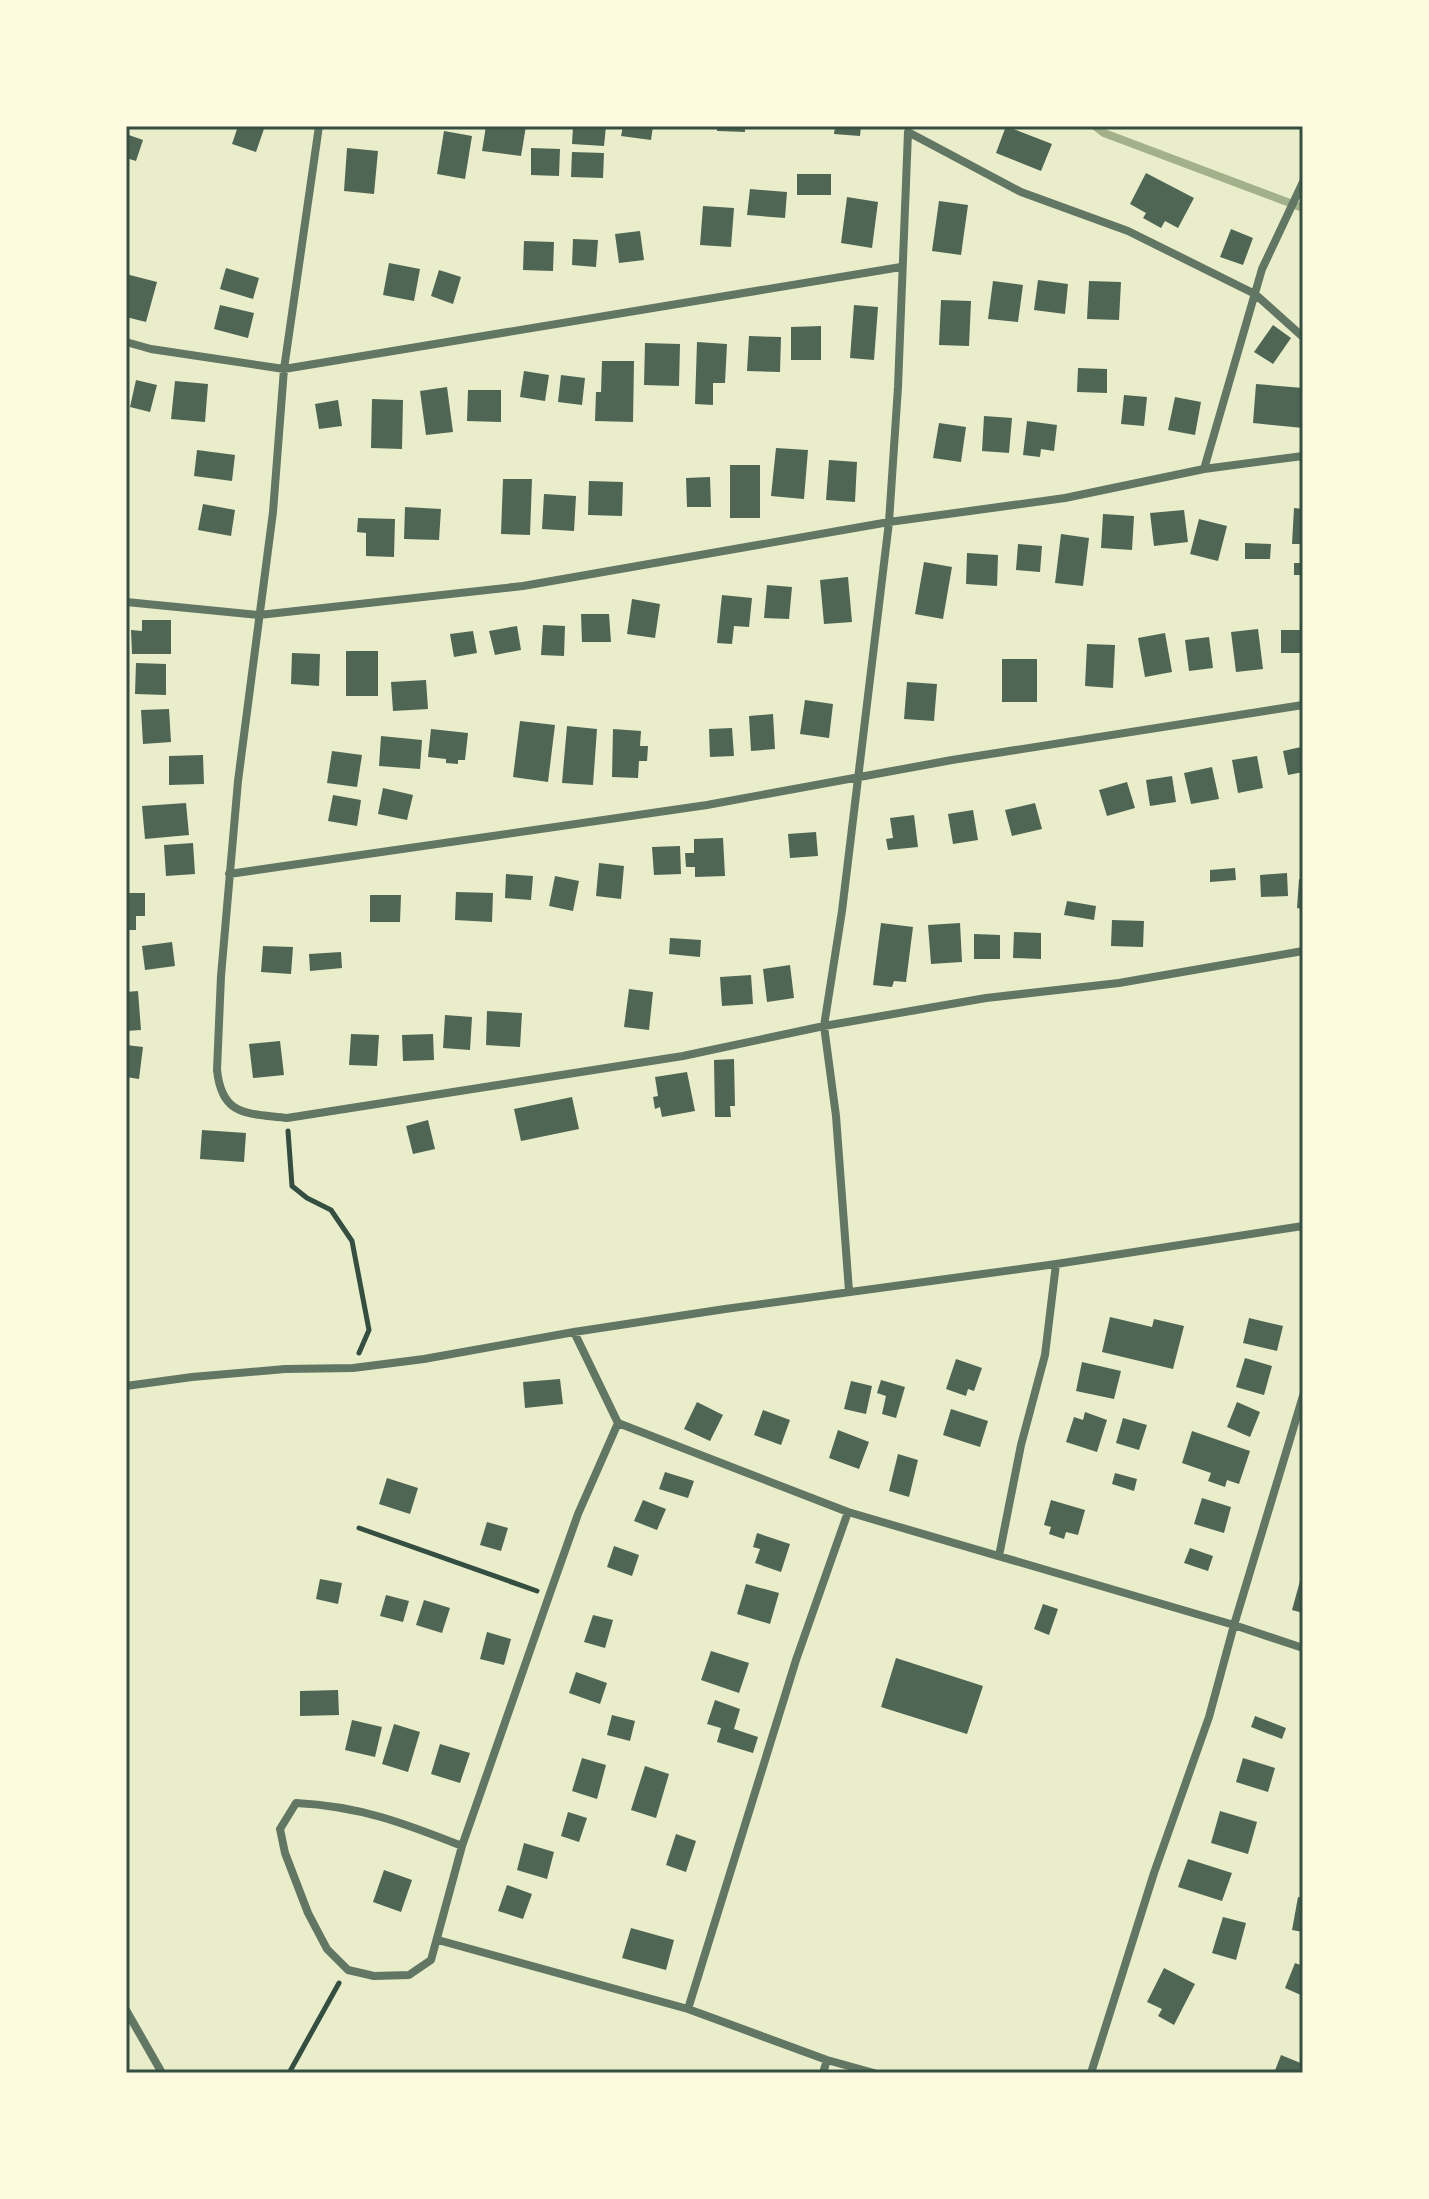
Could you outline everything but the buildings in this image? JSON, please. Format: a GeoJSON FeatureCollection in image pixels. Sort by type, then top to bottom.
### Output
{"type":"FeatureCollection","features":[{"type":"Feature","properties":{"kind":"street"},"geometry":{"type":"LineString","coordinates":[[319,126],[284,369],[273,512],[229,874],[217,1070],[219,1091],[230,1105],[287,1118],[683,1056],[824,1026],[986,998],[1119,983],[1303,951]]}},
{"type":"Feature","properties":{"kind":"street"},"geometry":{"type":"LineString","coordinates":[[849,1291],[836,1116],[824,1026],[842,911],[889,522],[898,387],[908,132],[1021,192],[1128,231],[1255,294],[1303,337]]}},
{"type":"Feature","properties":{"kind":"street"},"geometry":{"type":"LineString","coordinates":[[1204,469],[1262,269],[1303,182]]}},
{"type":"Feature","properties":{"kind":"street"},"geometry":{"type":"LineString","coordinates":[[126,342],[151,349],[284,369],[901,267]]}},
{"type":"Feature","properties":{"kind":"street"},"geometry":{"type":"LineString","coordinates":[[126,602],[259,615],[523,586],[889,522],[1065,498],[1204,469],[1303,456]]}},
{"type":"Feature","properties":{"kind":"street"},"geometry":{"type":"LineString","coordinates":[[229,874],[707,805],[952,760],[1303,705]]}},
{"type":"Feature","properties":{"kind":"street"},"geometry":{"type":"LineString","coordinates":[[126,1386],[269,1370],[353,1368],[424,1359],[574,1332],[1303,1226]]}},
{"type":"Feature","properties":{"kind":"street"},"geometry":{"type":"LineString","coordinates":[[999,1556],[1021,1445],[1045,1355],[1056,1264]]}},
{"type":"Feature","properties":{"kind":"street"},"geometry":{"type":"LineString","coordinates":[[574,1332],[618,1423],[848,1512],[1303,1648]]}},
{"type":"Feature","properties":{"kind":"street"},"geometry":{"type":"LineString","coordinates":[[1091,2073],[1154,1873],[1209,1717],[1303,1396]]}},
{"type":"Feature","properties":{"kind":"street"},"geometry":{"type":"LineString","coordinates":[[462,1846],[402,1822],[337,1805],[296,1803],[280,1829],[285,1853],[308,1913],[327,1949],[348,1970],[374,1976],[409,1975],[431,1960],[462,1846],[549,1596],[578,1514],[618,1423]]}},
{"type":"Feature","properties":{"kind":"street"},"geometry":{"type":"LineString","coordinates":[[688,2009],[796,1660],[848,1512]]}},
{"type":"Feature","properties":{"kind":"street"},"geometry":{"type":"LineString","coordinates":[[438,1940],[688,2009],[827,2060],[874,2073]]}},
{"type":"Feature","properties":{"kind":"street"},"geometry":{"type":"LineString","coordinates":[[126,2010],[162,2073]]}},
{"type":"Feature","properties":{"kind":"street"},"geometry":{"type":"LineString","coordinates":[[823,2073],[827,2060]]}},
{"type":"Feature","properties":{"kind":"path"},"geometry":{"type":"LineString","coordinates":[[287,1118],[292,1186],[331,1210],[352,1241],[369,1330],[353,1368]]}},
{"type":"Feature","properties":{"kind":"path"},"geometry":{"type":"LineString","coordinates":[[359,1528],[549,1596]]}},
{"type":"Feature","properties":{"kind":"path"},"geometry":{"type":"LineString","coordinates":[[289,2073],[348,1970]]}},
{"type":"Feature","properties":{"kind":"waterway"},"geometry":{"type":"LineString","coordinates":[[1095,126],[1104,133],[1303,208]]}}]}
